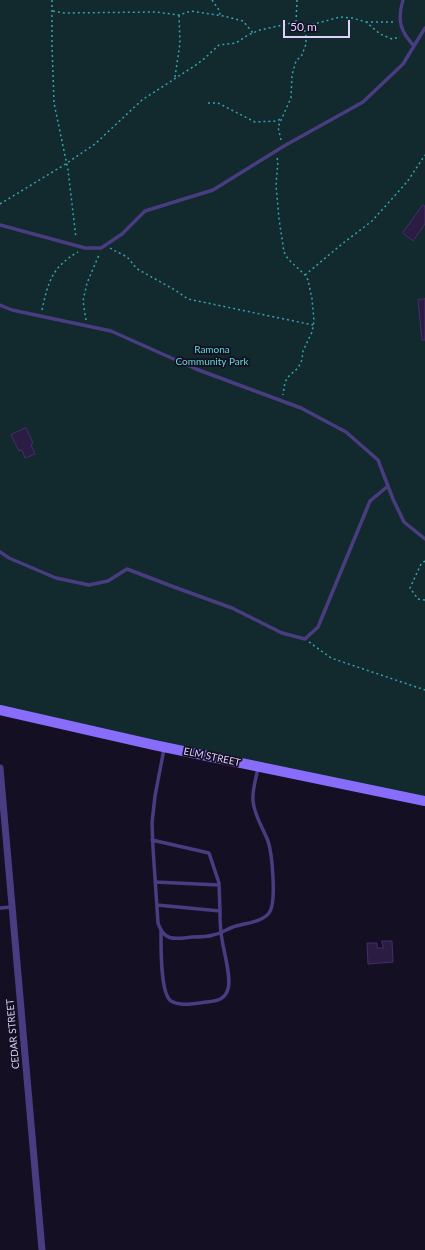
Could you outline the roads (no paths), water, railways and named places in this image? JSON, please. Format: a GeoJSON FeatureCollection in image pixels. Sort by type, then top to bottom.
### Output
{"type":"FeatureCollection","features":[{"type":"Feature","properties":{"kind":"street","name":"ELM STREET"},"geometry":{"type":"LineString","coordinates":[[0,710],[164,748],[425,801]]}},
{"type":"Feature","properties":{"kind":"street","name":"CEDAR STREET"},"geometry":{"type":"LineString","coordinates":[[0,768],[42,1250]]}},
{"type":"Feature","properties":{"kind":"lane"},"geometry":{"type":"LineString","coordinates":[[403,0],[399,11],[400,21],[405,36],[414,46]]}},
{"type":"Feature","properties":{"kind":"lane"},"geometry":{"type":"LineString","coordinates":[[0,225],[85,248],[101,248],[122,234],[145,211],[213,190],[362,102],[403,64],[425,28]]}},
{"type":"Feature","properties":{"kind":"lane"},"geometry":{"type":"LineString","coordinates":[[0,305],[12,310],[111,331],[196,369],[301,408],[346,432],[378,460],[404,522],[425,539]]}},
{"type":"Feature","properties":{"kind":"lane"},"geometry":{"type":"LineString","coordinates":[[0,552],[9,558],[56,578],[89,585],[108,580],[127,569],[232,608],[282,633],[305,639],[318,627],[370,501],[388,486]]}},
{"type":"Feature","properties":{"kind":"lane"},"geometry":{"type":"LineString","coordinates":[[164,748],[155,796],[152,840],[158,923],[161,930],[167,937],[174,939],[214,935],[265,916],[272,909],[274,896],[270,852],[268,842],[254,808],[253,801],[253,788],[258,767]]}},
{"type":"Feature","properties":{"kind":"lane"},"geometry":{"type":"LineString","coordinates":[[152,840],[209,853],[219,885],[221,932],[228,977],[228,989],[225,997],[219,1000],[183,1004],[169,1000],[165,995],[163,985],[161,930]]}},
{"type":"Feature","properties":{"kind":"lane"},"geometry":{"type":"LineString","coordinates":[[155,882],[219,885]]}},
{"type":"Feature","properties":{"kind":"lane"},"geometry":{"type":"LineString","coordinates":[[157,906],[220,911]]}},
{"type":"Feature","properties":{"kind":"lane"},"geometry":{"type":"LineString","coordinates":[[0,908],[12,907]]}},
{"type":"Feature","properties":{"kind":"park label","name":"Ramona Community Park"},"geometry":{"type":"Point","coordinates":[212,356]}}]}
